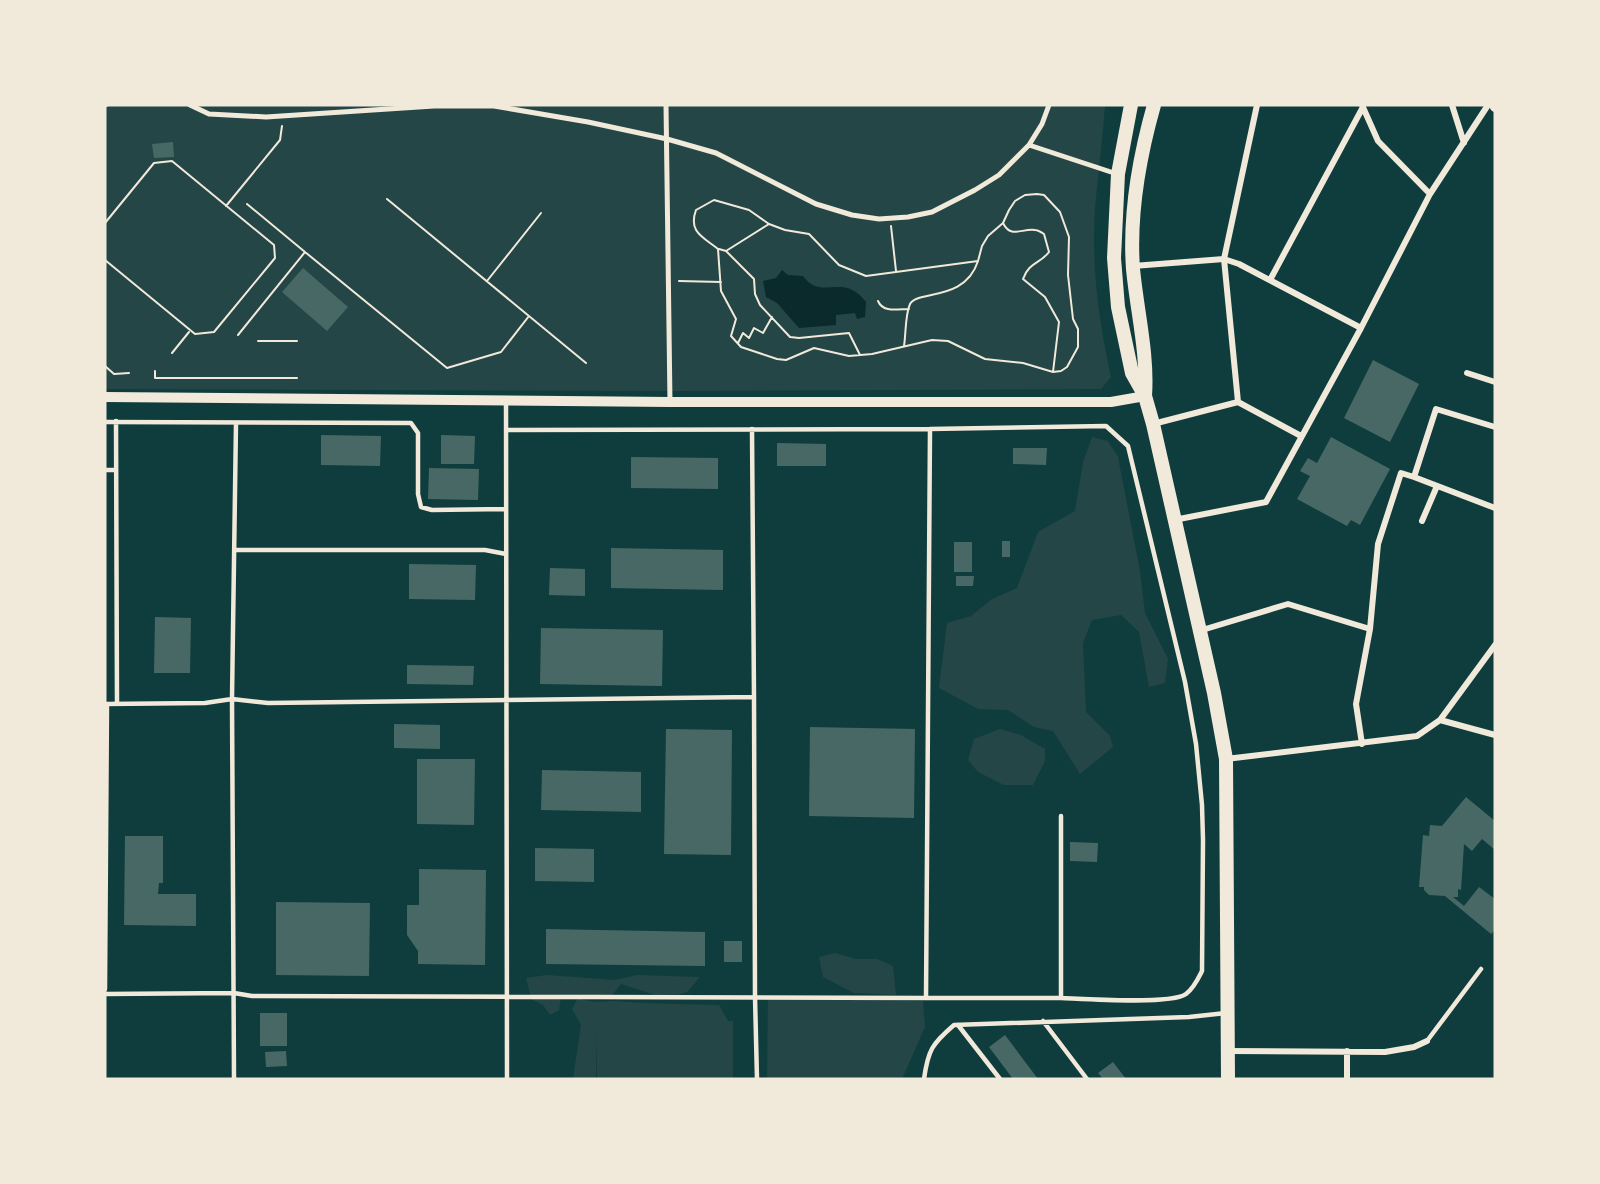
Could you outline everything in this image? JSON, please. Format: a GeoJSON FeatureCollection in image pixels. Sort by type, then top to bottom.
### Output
{"type":"FeatureCollection","features":[{"type":"Feature","properties":{"kind":"main road"},"geometry":{"type":"LineString","coordinates":[[1131,105],[1118,174],[1114,258],[1118,307],[1132,373],[1145,396],[1153,424],[1214,693],[1226,759],[1228,1079]]}},
{"type":"Feature","properties":{"kind":"main road"},"geometry":{"type":"LineString","coordinates":[[1145,396],[1147,372],[1133,266],[1133,218],[1137,180],[1154,105]]}},
{"type":"Feature","properties":{"kind":"street"},"geometry":{"type":"LineString","coordinates":[[190,105],[209,114],[266,117],[434,106],[494,106],[588,122],[667,139],[716,153],[816,204],[852,215],[879,219],[933,212],[999,175],[1029,145],[1042,124],[1049,105]]}},
{"type":"Feature","properties":{"kind":"street"},"geometry":{"type":"LineString","coordinates":[[666,105],[670,402]]}},
{"type":"Feature","properties":{"kind":"street"},"geometry":{"type":"LineString","coordinates":[[1238,402],[1224,259],[1257,105]]}},
{"type":"Feature","properties":{"kind":"street"},"geometry":{"type":"LineString","coordinates":[[1452,105],[1464,143]]}},
{"type":"Feature","properties":{"kind":"street"},"geometry":{"type":"LineString","coordinates":[[1174,520],[1266,502],[1361,328],[1430,194],[1488,105]]}},
{"type":"Feature","properties":{"kind":"street"},"geometry":{"type":"LineString","coordinates":[[1270,280],[1363,106]]}},
{"type":"Feature","properties":{"kind":"street"},"geometry":{"type":"LineString","coordinates":[[1363,106],[1378,141],[1430,194]]}},
{"type":"Feature","properties":{"kind":"street"},"geometry":{"type":"LineString","coordinates":[[1029,145],[1118,174]]}},
{"type":"Feature","properties":{"kind":"street"},"geometry":{"type":"LineString","coordinates":[[1133,266],[1224,259],[1239,264],[1361,328]]}},
{"type":"Feature","properties":{"kind":"street"},"geometry":{"type":"LineString","coordinates":[[1467,373],[1495,382]]}},
{"type":"Feature","properties":{"kind":"street"},"geometry":{"type":"LineString","coordinates":[[105,397],[670,402],[1111,402],[1145,396]]}},
{"type":"Feature","properties":{"kind":"street"},"geometry":{"type":"LineString","coordinates":[[1153,424],[1238,402],[1301,435]]}},
{"type":"Feature","properties":{"kind":"street"},"geometry":{"type":"LineString","coordinates":[[1414,477],[1436,409],[1495,427]]}},
{"type":"Feature","properties":{"kind":"street"},"geometry":{"type":"LineString","coordinates":[[1362,744],[1356,704],[1370,629],[1378,544],[1401,473],[1495,508]]}},
{"type":"Feature","properties":{"kind":"street"},"geometry":{"type":"LineString","coordinates":[[1422,521],[1437,486]]}},
{"type":"Feature","properties":{"kind":"street"},"geometry":{"type":"LineString","coordinates":[[1199,632],[1288,604],[1370,629]]}},
{"type":"Feature","properties":{"kind":"street"},"geometry":{"type":"LineString","coordinates":[[1226,759],[1417,736],[1440,720],[1495,645]]}},
{"type":"Feature","properties":{"kind":"street"},"geometry":{"type":"LineString","coordinates":[[1440,720],[1495,735]]}},
{"type":"Feature","properties":{"kind":"street"},"geometry":{"type":"LineString","coordinates":[[1229,1051],[1385,1052],[1414,1047],[1427,1041]]}},
{"type":"Feature","properties":{"kind":"street"},"geometry":{"type":"LineString","coordinates":[[1347,1051],[1347,1079]]}},
{"type":"Feature","properties":{"kind":"lane"},"geometry":{"type":"LineString","coordinates":[[506,400],[507,1079]]}},
{"type":"Feature","properties":{"kind":"lane"},"geometry":{"type":"LineString","coordinates":[[116,421],[117,703]]}},
{"type":"Feature","properties":{"kind":"lane"},"geometry":{"type":"LineString","coordinates":[[105,422],[411,423],[418,434],[420,507],[432,510],[506,508]]}},
{"type":"Feature","properties":{"kind":"lane"},"geometry":{"type":"LineString","coordinates":[[234,1079],[232,699],[236,423]]}},
{"type":"Feature","properties":{"kind":"lane"},"geometry":{"type":"LineString","coordinates":[[105,994],[1165,1000],[1185,995],[1198,981],[1202,971],[1202,805],[1196,744],[1185,682],[1128,446],[1106,426],[930,429],[506,430]]}},
{"type":"Feature","properties":{"kind":"lane"},"geometry":{"type":"LineString","coordinates":[[752,429],[755,997],[758,1079]]}},
{"type":"Feature","properties":{"kind":"lane"},"geometry":{"type":"LineString","coordinates":[[926,998],[930,429]]}},
{"type":"Feature","properties":{"kind":"lane"},"geometry":{"type":"LineString","coordinates":[[105,470],[115,470]]}},
{"type":"Feature","properties":{"kind":"lane"},"geometry":{"type":"LineString","coordinates":[[235,550],[485,550],[506,554]]}},
{"type":"Feature","properties":{"kind":"lane"},"geometry":{"type":"LineString","coordinates":[[105,989],[106,704],[205,703],[232,699],[268,703],[753,697]]}},
{"type":"Feature","properties":{"kind":"lane"},"geometry":{"type":"LineString","coordinates":[[1060,816],[1061,998]]}},
{"type":"Feature","properties":{"kind":"lane"},"geometry":{"type":"LineString","coordinates":[[1427,1041],[1481,969]]}},
{"type":"Feature","properties":{"kind":"lane"},"geometry":{"type":"LineString","coordinates":[[924,1079],[927,1058],[936,1040],[954,1025],[1189,1017],[1228,1012]]}},
{"type":"Feature","properties":{"kind":"lane"},"geometry":{"type":"LineString","coordinates":[[1043,1021],[1087,1079]]}},
{"type":"Feature","properties":{"kind":"lane"},"geometry":{"type":"LineString","coordinates":[[958,1025],[999,1079]]}},
{"type":"Feature","properties":{"kind":"path"},"geometry":{"type":"LineString","coordinates":[[226,206],[280,140],[284,116]]}},
{"type":"Feature","properties":{"kind":"path"},"geometry":{"type":"LineString","coordinates":[[105,223],[154,163],[172,161],[274,245],[275,258],[214,332],[195,334],[105,260]]}},
{"type":"Feature","properties":{"kind":"path"},"geometry":{"type":"LineString","coordinates":[[718,249],[723,298],[736,319],[731,336],[741,347],[786,360],[814,348],[849,356],[860,356],[887,352],[932,340],[948,341],[985,360],[1023,363],[1053,372],[1061,371],[1067,367],[1078,347],[1078,329],[1073,319],[1068,275],[1069,237],[1060,212],[1044,195],[1025,195],[1015,201],[1003,223],[988,236],[982,246],[971,278],[942,294],[915,298],[910,304],[904,346]]}},
{"type":"Feature","properties":{"kind":"path"},"geometry":{"type":"LineString","coordinates":[[387,199],[586,363]]}},
{"type":"Feature","properties":{"kind":"path"},"geometry":{"type":"LineString","coordinates":[[860,356],[849,333],[799,338],[790,336],[760,305],[755,294],[754,279],[726,251],[718,249],[697,233],[693,219],[696,210],[714,200],[749,210],[769,224],[785,230],[809,234],[839,265],[867,276],[978,261]]}},
{"type":"Feature","properties":{"kind":"path"},"geometry":{"type":"LineString","coordinates":[[247,204],[447,368],[501,351],[529,316]]}},
{"type":"Feature","properties":{"kind":"path"},"geometry":{"type":"LineString","coordinates":[[486,281],[542,213]]}},
{"type":"Feature","properties":{"kind":"path"},"geometry":{"type":"LineString","coordinates":[[890,218],[896,271]]}},
{"type":"Feature","properties":{"kind":"path"},"geometry":{"type":"LineString","coordinates":[[1003,223],[1011,232],[1034,229],[1044,234],[1049,252],[1045,258],[1033,262],[1023,279],[1045,297],[1059,322],[1053,372]]}},
{"type":"Feature","properties":{"kind":"path"},"geometry":{"type":"LineString","coordinates":[[726,251],[769,224]]}},
{"type":"Feature","properties":{"kind":"path"},"geometry":{"type":"LineString","coordinates":[[238,335],[305,252]]}},
{"type":"Feature","properties":{"kind":"path"},"geometry":{"type":"LineString","coordinates":[[668,281],[721,282]]}},
{"type":"Feature","properties":{"kind":"path"},"geometry":{"type":"LineString","coordinates":[[878,301],[880,306],[887,310],[909,309]]}},
{"type":"Feature","properties":{"kind":"path"},"geometry":{"type":"LineString","coordinates":[[738,343],[743,333],[749,338],[754,328],[763,333],[772,317]]}},
{"type":"Feature","properties":{"kind":"path"},"geometry":{"type":"LineString","coordinates":[[172,353],[190,330]]}},
{"type":"Feature","properties":{"kind":"path"},"geometry":{"type":"LineString","coordinates":[[258,341],[297,341]]}},
{"type":"Feature","properties":{"kind":"path"},"geometry":{"type":"LineString","coordinates":[[105,366],[114,374],[129,373]]}},
{"type":"Feature","properties":{"kind":"path"},"geometry":{"type":"LineString","coordinates":[[155,372],[155,378],[297,378]]}},
{"type":"Feature","properties":{"kind":"shaded area"},"geometry":{"type":"Polygon","coordinates":[[[105,105],[1105,105],[1094,220],[1094,243],[1099,310],[1111,377],[1101,389],[681,391],[105,389],[105,105]]]}},
{"type":"Feature","properties":{"kind":"shaded area"},"geometry":{"type":"Polygon","coordinates":[[[782,270],[788,275],[803,276],[818,287],[841,287],[857,293],[866,302],[865,317],[857,319],[855,313],[836,315],[836,325],[799,328],[777,303],[766,297],[763,281],[776,278],[782,270]]]}},
{"type":"Feature","properties":{"kind":"shaded area"},"geometry":{"type":"Polygon","coordinates":[[[1092,437],[1108,441],[1118,457],[1140,571],[1145,613],[1168,659],[1165,683],[1149,687],[1139,632],[1121,615],[1092,620],[1083,643],[1086,712],[1110,736],[1113,747],[1080,774],[1053,731],[1034,727],[1008,710],[978,709],[939,688],[947,623],[971,616],[992,599],[1017,588],[1038,532],[1075,511],[1083,462],[1092,437]]]}},
{"type":"Feature","properties":{"kind":"shaded area"},"geometry":{"type":"Polygon","coordinates":[[[1000,729],[1021,735],[1045,749],[1045,761],[1033,785],[1004,785],[978,772],[968,760],[974,739],[1000,729]]]}},
{"type":"Feature","properties":{"kind":"shaded area"},"geometry":{"type":"Polygon","coordinates":[[[835,953],[856,959],[877,959],[893,966],[896,995],[854,993],[823,977],[819,957],[835,953]]]}},
{"type":"Feature","properties":{"kind":"shaded area"},"geometry":{"type":"Polygon","coordinates":[[[547,975],[615,980],[637,975],[700,977],[687,992],[668,999],[621,984],[611,997],[579,998],[594,1002],[719,1005],[728,1021],[733,1021],[733,1079],[597,1079],[597,1032],[596,1079],[573,1079],[581,1025],[572,1009],[578,998],[561,998],[559,1010],[550,1015],[543,1005],[531,999],[526,978],[547,975]]]}},
{"type":"Feature","properties":{"kind":"shaded area"},"geometry":{"type":"Polygon","coordinates":[[[768,997],[923,1001],[925,1027],[902,1079],[767,1079],[768,997]]]}},
{"type":"Feature","properties":{"kind":"building"},"geometry":{"type":"Polygon","coordinates":[[[173,142],[174,157],[154,158],[152,144],[173,142]]]}},
{"type":"Feature","properties":{"kind":"building"},"geometry":{"type":"Polygon","coordinates":[[[303,268],[348,307],[327,331],[282,292],[303,268]]]}},
{"type":"Feature","properties":{"kind":"building"},"geometry":{"type":"Polygon","coordinates":[[[1373,360],[1419,384],[1390,442],[1344,418],[1373,360]]]}},
{"type":"Feature","properties":{"kind":"building"},"geometry":{"type":"Polygon","coordinates":[[[321,435],[381,436],[380,466],[321,465],[321,435]]]}},
{"type":"Feature","properties":{"kind":"building"},"geometry":{"type":"Polygon","coordinates":[[[441,435],[475,436],[474,464],[441,464],[441,435]]]}},
{"type":"Feature","properties":{"kind":"building"},"geometry":{"type":"Polygon","coordinates":[[[1331,437],[1390,469],[1360,525],[1351,520],[1347,526],[1297,499],[1310,476],[1300,471],[1308,458],[1317,463],[1331,437]]]}},
{"type":"Feature","properties":{"kind":"building"},"geometry":{"type":"Polygon","coordinates":[[[777,443],[826,444],[826,466],[777,466],[777,443]]]}},
{"type":"Feature","properties":{"kind":"building"},"geometry":{"type":"Polygon","coordinates":[[[1013,448],[1047,448],[1046,465],[1013,464],[1013,448]]]}},
{"type":"Feature","properties":{"kind":"building"},"geometry":{"type":"Polygon","coordinates":[[[631,457],[718,458],[718,489],[631,488],[631,457]]]}},
{"type":"Feature","properties":{"kind":"building"},"geometry":{"type":"Polygon","coordinates":[[[429,468],[479,469],[478,500],[428,499],[429,468]]]}},
{"type":"Feature","properties":{"kind":"building"},"geometry":{"type":"Polygon","coordinates":[[[1002,541],[1010,541],[1010,557],[1002,557],[1002,541]]]}},
{"type":"Feature","properties":{"kind":"building"},"geometry":{"type":"Polygon","coordinates":[[[954,542],[972,542],[972,572],[954,572],[954,542]]]}},
{"type":"Feature","properties":{"kind":"building"},"geometry":{"type":"Polygon","coordinates":[[[611,548],[723,550],[723,590],[611,588],[611,548]]]}},
{"type":"Feature","properties":{"kind":"building"},"geometry":{"type":"Polygon","coordinates":[[[409,564],[476,565],[475,600],[409,599],[409,564]]]}},
{"type":"Feature","properties":{"kind":"building"},"geometry":{"type":"Polygon","coordinates":[[[550,568],[585,569],[585,596],[549,595],[550,568]]]}},
{"type":"Feature","properties":{"kind":"building"},"geometry":{"type":"Polygon","coordinates":[[[956,576],[974,576],[973,586],[956,586],[956,576]]]}},
{"type":"Feature","properties":{"kind":"building"},"geometry":{"type":"Polygon","coordinates":[[[155,617],[191,618],[190,673],[154,673],[155,617]]]}},
{"type":"Feature","properties":{"kind":"building"},"geometry":{"type":"Polygon","coordinates":[[[541,628],[663,630],[662,686],[540,684],[541,628]]]}},
{"type":"Feature","properties":{"kind":"building"},"geometry":{"type":"Polygon","coordinates":[[[407,665],[474,666],[473,685],[407,684],[407,665]]]}},
{"type":"Feature","properties":{"kind":"building"},"geometry":{"type":"Polygon","coordinates":[[[394,724],[440,725],[440,749],[394,748],[394,724]]]}},
{"type":"Feature","properties":{"kind":"building"},"geometry":{"type":"Polygon","coordinates":[[[810,727],[915,729],[914,818],[809,816],[810,727]]]}},
{"type":"Feature","properties":{"kind":"building"},"geometry":{"type":"Polygon","coordinates":[[[666,729],[732,730],[731,855],[664,854],[666,729]]]}},
{"type":"Feature","properties":{"kind":"building"},"geometry":{"type":"Polygon","coordinates":[[[417,759],[475,759],[474,825],[417,824],[417,759]]]}},
{"type":"Feature","properties":{"kind":"building"},"geometry":{"type":"Polygon","coordinates":[[[542,770],[641,772],[641,812],[541,810],[542,770]]]}},
{"type":"Feature","properties":{"kind":"building"},"geometry":{"type":"Polygon","coordinates":[[[1466,797],[1495,821],[1495,850],[1482,839],[1472,851],[1464,844],[1461,890],[1458,889],[1458,897],[1453,897],[1464,906],[1479,887],[1495,899],[1495,930],[1491,934],[1445,896],[1429,895],[1424,887],[1419,887],[1423,835],[1429,836],[1430,825],[1442,826],[1466,797]]]}},
{"type":"Feature","properties":{"kind":"building"},"geometry":{"type":"Polygon","coordinates":[[[125,836],[163,836],[163,883],[159,883],[158,894],[196,894],[196,926],[124,925],[125,836]]]}},
{"type":"Feature","properties":{"kind":"building"},"geometry":{"type":"Polygon","coordinates":[[[1070,842],[1098,843],[1097,862],[1070,861],[1070,842]]]}},
{"type":"Feature","properties":{"kind":"building"},"geometry":{"type":"Polygon","coordinates":[[[535,848],[594,849],[594,882],[535,881],[535,848]]]}},
{"type":"Feature","properties":{"kind":"building"},"geometry":{"type":"Polygon","coordinates":[[[419,869],[486,870],[485,965],[418,964],[418,951],[407,935],[407,905],[419,905],[419,869]]]}},
{"type":"Feature","properties":{"kind":"building"},"geometry":{"type":"Polygon","coordinates":[[[276,902],[370,903],[369,976],[276,975],[276,902]]]}},
{"type":"Feature","properties":{"kind":"building"},"geometry":{"type":"Polygon","coordinates":[[[546,929],[705,932],[705,966],[546,964],[546,929]]]}},
{"type":"Feature","properties":{"kind":"building"},"geometry":{"type":"Polygon","coordinates":[[[724,941],[742,941],[742,962],[724,962],[724,941]]]}},
{"type":"Feature","properties":{"kind":"building"},"geometry":{"type":"Polygon","coordinates":[[[260,1013],[287,1013],[287,1046],[260,1046],[260,1013]]]}},
{"type":"Feature","properties":{"kind":"building"},"geometry":{"type":"Polygon","coordinates":[[[1005,1035],[1038,1079],[1013,1079],[989,1047],[1005,1035]]]}},
{"type":"Feature","properties":{"kind":"building"},"geometry":{"type":"Polygon","coordinates":[[[286,1051],[287,1066],[266,1067],[265,1052],[286,1051]]]}},
{"type":"Feature","properties":{"kind":"building"},"geometry":{"type":"Polygon","coordinates":[[[1113,1062],[1126,1079],[1103,1079],[1098,1073],[1113,1062]]]}}]}
